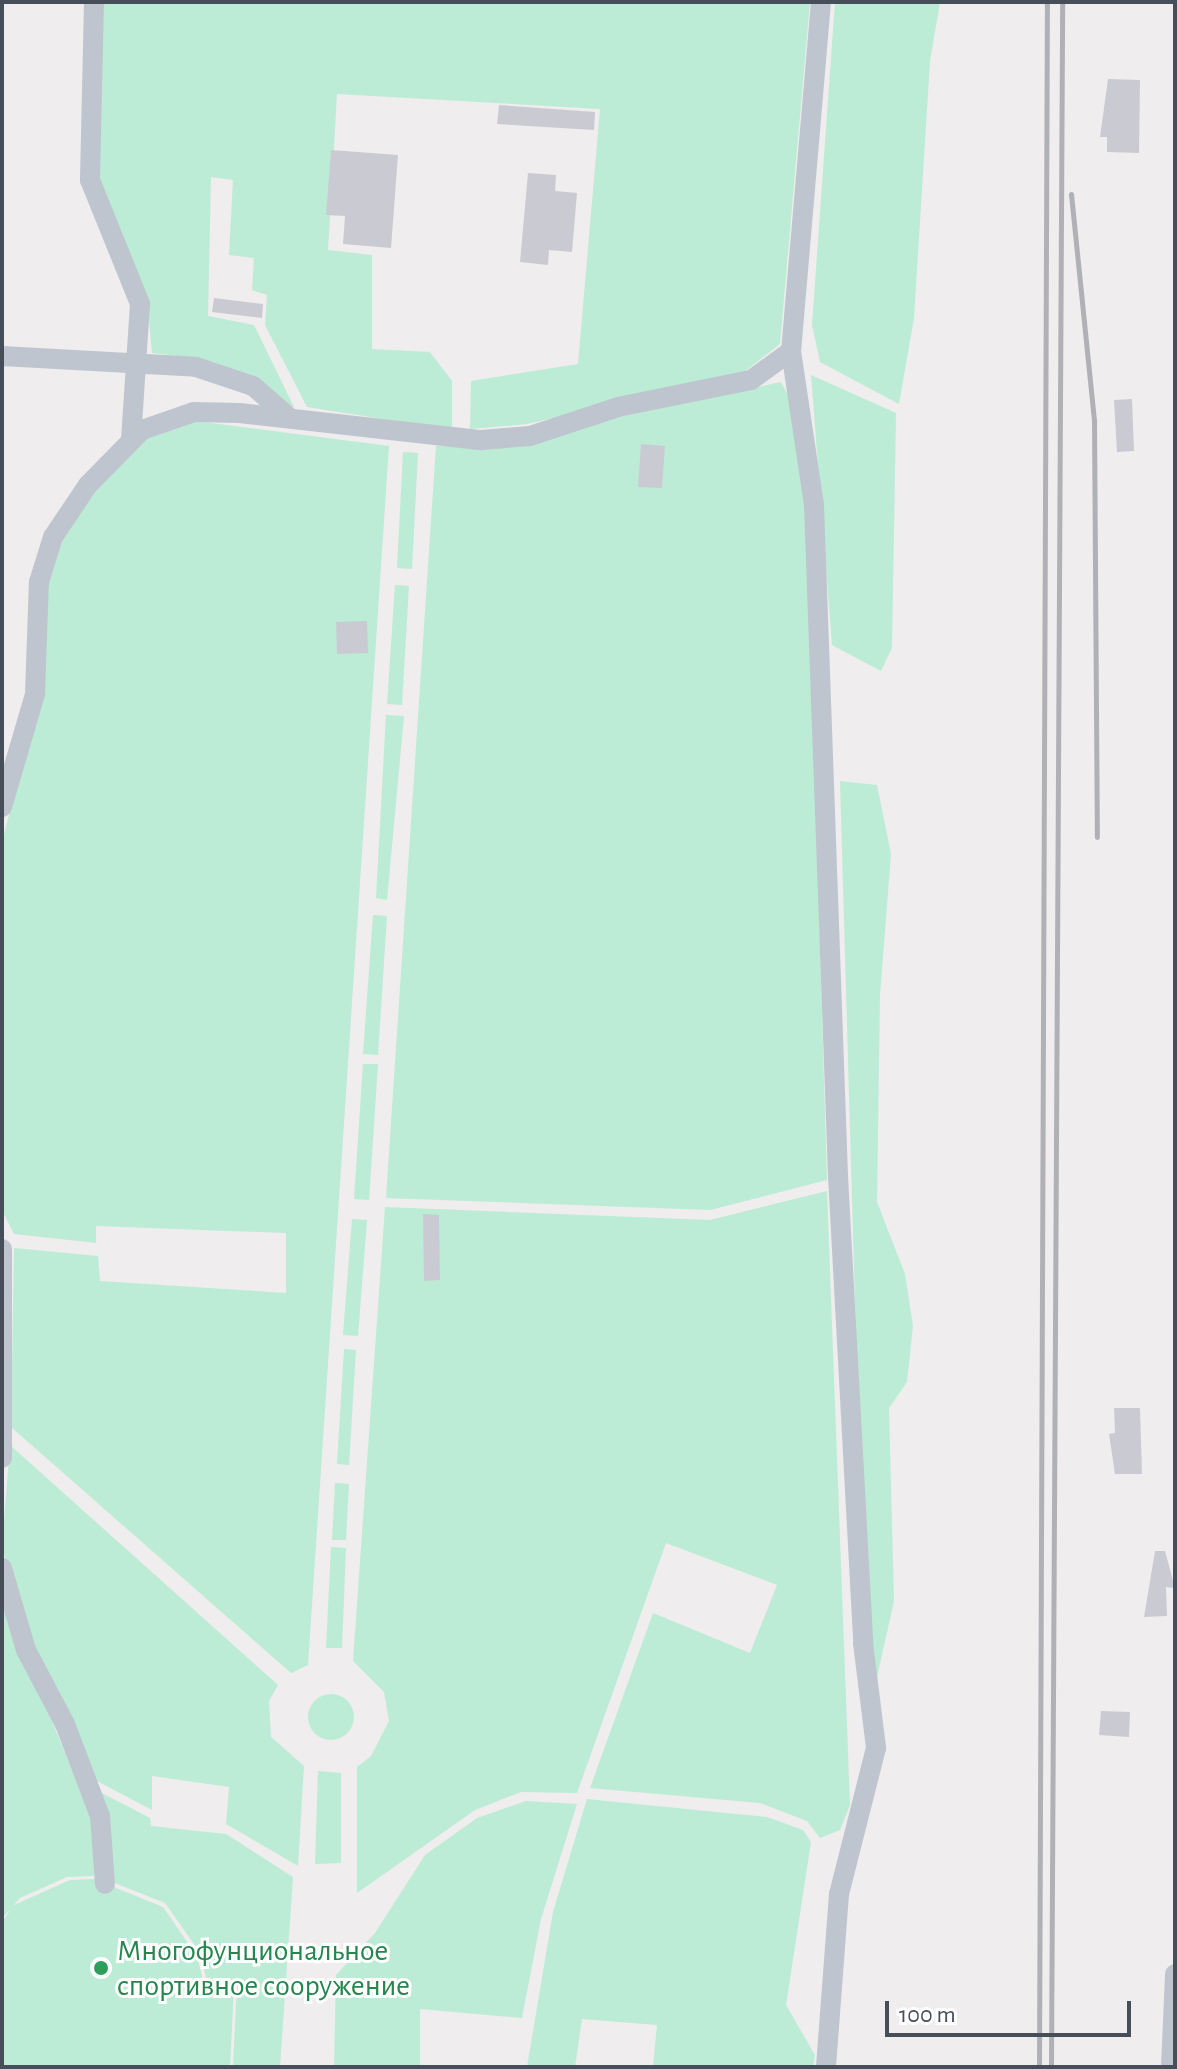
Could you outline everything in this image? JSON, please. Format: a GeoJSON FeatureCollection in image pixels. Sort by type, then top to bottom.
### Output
{"type":"FeatureCollection","features":[{"type":"Feature","properties":{"kind":"street"},"geometry":{"type":"LineString","coordinates":[[94,2],[90,180],[140,304],[141,360],[131,441]]}},
{"type":"Feature","properties":{"kind":"street"},"geometry":{"type":"LineString","coordinates":[[821,2],[791,351],[814,505],[838,1176],[863,1643],[876,1748],[839,1894],[826,2067]]}},
{"type":"Feature","properties":{"kind":"street"},"geometry":{"type":"LineString","coordinates":[[2,807],[35,694],[39,582],[53,537],[142,430],[194,412],[290,418],[481,440],[530,436],[618,407],[751,380],[791,351]]}},
{"type":"Feature","properties":{"kind":"street"},"geometry":{"type":"LineString","coordinates":[[2,356],[141,360],[196,367],[253,386],[290,418]]}},
{"type":"Feature","properties":{"kind":"street"},"geometry":{"type":"LineString","coordinates":[[2,1249],[2,1458]]}},
{"type":"Feature","properties":{"kind":"street"},"geometry":{"type":"LineString","coordinates":[[2,1568],[26,1650],[65,1724],[100,1816],[105,1884]]}},
{"type":"Feature","properties":{"kind":"street"},"geometry":{"type":"LineString","coordinates":[[1171,2067],[1175,1974]]}},
{"type":"Feature","properties":{"kind":"green space"},"geometry":{"type":"Polygon","coordinates":[[[100,2],[810,2],[780,344],[740,375],[527,424],[470,429],[471,381],[578,364],[600,109],[337,94],[328,250],[372,255],[372,349],[430,352],[452,381],[452,430],[307,407],[265,325],[267,295],[252,290],[254,258],[229,255],[233,180],[211,177],[208,316],[254,325],[294,407],[193,358],[152,353],[148,309],[97,178],[100,2]]]}},
{"type":"Feature","properties":{"kind":"green space"},"geometry":{"type":"Polygon","coordinates":[[[835,2],[940,2],[930,61],[914,318],[899,404],[820,362],[812,325],[835,2]]]}},
{"type":"Feature","properties":{"kind":"green space"},"geometry":{"type":"Polygon","coordinates":[[[811,375],[896,413],[892,648],[881,671],[832,645],[811,375]]]}},
{"type":"Feature","properties":{"kind":"green space"},"geometry":{"type":"Polygon","coordinates":[[[781,382],[791,401],[807,511],[827,1180],[710,1210],[386,1198],[436,446],[485,446],[781,382]]]}},
{"type":"Feature","properties":{"kind":"green space"},"geometry":{"type":"Polygon","coordinates":[[[196,421],[389,446],[308,1665],[291,1673],[11,1427],[14,1248],[98,1256],[100,1281],[286,1293],[286,1233],[96,1226],[96,1243],[14,1234],[2,1210],[2,843],[44,673],[47,586],[64,536],[102,483],[141,441],[196,421]]]}},
{"type":"Feature","properties":{"kind":"green space"},"geometry":{"type":"Polygon","coordinates":[[[403,452],[418,453],[412,569],[397,568],[403,452]]]}},
{"type":"Feature","properties":{"kind":"green space"},"geometry":{"type":"Polygon","coordinates":[[[395,585],[409,586],[402,705],[387,704],[395,585]]]}},
{"type":"Feature","properties":{"kind":"green space"},"geometry":{"type":"Polygon","coordinates":[[[386,715],[404,716],[387,900],[376,898],[386,715]]]}},
{"type":"Feature","properties":{"kind":"green space"},"geometry":{"type":"Polygon","coordinates":[[[840,781],[877,785],[891,854],[880,995],[877,1202],[905,1274],[913,1326],[907,1382],[889,1408],[894,1601],[875,1686],[857,1373],[840,781]]]}},
{"type":"Feature","properties":{"kind":"green space"},"geometry":{"type":"Polygon","coordinates":[[[373,915],[387,916],[378,1055],[363,1054],[373,915]]]}},
{"type":"Feature","properties":{"kind":"green space"},"geometry":{"type":"Polygon","coordinates":[[[363,1064],[378,1064],[369,1200],[354,1199],[363,1064]]]}},
{"type":"Feature","properties":{"kind":"green space"},"geometry":{"type":"Polygon","coordinates":[[[827,1191],[850,1805],[840,1830],[820,1838],[807,1821],[760,1803],[590,1788],[653,1613],[750,1653],[777,1585],[666,1543],[577,1793],[521,1792],[475,1810],[357,1893],[357,1767],[371,1756],[389,1721],[384,1692],[353,1661],[385,1207],[710,1220],[827,1191]]]}},
{"type":"Feature","properties":{"kind":"green space"},"geometry":{"type":"Polygon","coordinates":[[[352,1219],[367,1220],[358,1336],[343,1335],[352,1219]]]}},
{"type":"Feature","properties":{"kind":"green space"},"geometry":{"type":"Polygon","coordinates":[[[344,1349],[356,1350],[349,1465],[337,1464],[344,1349]]]}},
{"type":"Feature","properties":{"kind":"green space"},"geometry":{"type":"Polygon","coordinates":[[[10,1445],[278,1685],[269,1701],[271,1737],[304,1766],[298,1866],[226,1824],[229,1787],[152,1776],[152,1810],[97,1781],[32,1648],[2,1547],[10,1445]]]}},
{"type":"Feature","properties":{"kind":"green space"},"geometry":{"type":"Polygon","coordinates":[[[335,1483],[349,1484],[346,1540],[332,1540],[335,1483]]]}},
{"type":"Feature","properties":{"kind":"green space"},"geometry":{"type":"Polygon","coordinates":[[[331,1547],[346,1548],[342,1648],[326,1648],[331,1547]]]}},
{"type":"Feature","properties":{"kind":"green space","name":"Многофунциональное спортивное сооружение"},"geometry":{"type":"Polygon","coordinates":[[[2,1598],[94,1824],[94,1876],[67,1877],[20,1898],[14,1905],[70,1880],[94,1879],[163,1907],[197,1956],[203,1980],[234,1987],[230,2067],[2,2067],[2,1922],[11,1909],[2,1918],[2,1598]]]}},
{"type":"Feature","properties":{"kind":"green space"},"geometry":{"type":"Polygon","coordinates":[[[331,1694],[347,1701],[354,1717],[347,1733],[331,1740],[315,1733],[308,1717],[315,1701],[331,1694]]]}},
{"type":"Feature","properties":{"kind":"green space"},"geometry":{"type":"Polygon","coordinates":[[[318,1771],[341,1773],[341,1863],[315,1864],[318,1771]]]}},
{"type":"Feature","properties":{"kind":"green space"},"geometry":{"type":"Polygon","coordinates":[[[98,1791],[150,1818],[151,1826],[226,1834],[293,1877],[280,2067],[233,2067],[237,1983],[206,1978],[201,1954],[165,1903],[112,1882],[98,1791]]]}},
{"type":"Feature","properties":{"kind":"green space"},"geometry":{"type":"Polygon","coordinates":[[[587,1799],[767,1817],[803,1830],[811,1842],[786,2005],[815,2055],[813,2067],[653,2067],[657,2025],[582,2019],[575,2067],[527,2067],[553,1912],[587,1799]]]}},
{"type":"Feature","properties":{"kind":"green space"},"geometry":{"type":"Polygon","coordinates":[[[526,1801],[577,1804],[541,1919],[522,2018],[420,2009],[420,2067],[334,2067],[336,1975],[375,1933],[425,1855],[477,1818],[526,1801]]]}},
{"type":"Feature","properties":{"kind":"building"},"geometry":{"type":"Polygon","coordinates":[[[1108,79],[1140,80],[1139,153],[1107,152],[1107,137],[1100,137],[1108,79]]]}},
{"type":"Feature","properties":{"kind":"building"},"geometry":{"type":"Polygon","coordinates":[[[499,105],[595,112],[594,130],[497,124],[499,105]]]}},
{"type":"Feature","properties":{"kind":"building"},"geometry":{"type":"Polygon","coordinates":[[[331,150],[398,155],[391,248],[343,244],[345,216],[326,215],[331,150]]]}},
{"type":"Feature","properties":{"kind":"building"},"geometry":{"type":"Polygon","coordinates":[[[528,173],[556,175],[555,191],[577,193],[572,252],[549,250],[548,265],[520,262],[528,173]]]}},
{"type":"Feature","properties":{"kind":"building"},"geometry":{"type":"Polygon","coordinates":[[[214,298],[263,304],[262,318],[212,312],[214,298]]]}},
{"type":"Feature","properties":{"kind":"building"},"geometry":{"type":"Polygon","coordinates":[[[1132,399],[1134,451],[1117,452],[1114,400],[1132,399]]]}},
{"type":"Feature","properties":{"kind":"building"},"geometry":{"type":"Polygon","coordinates":[[[641,444],[665,446],[662,488],[638,487],[641,444]]]}},
{"type":"Feature","properties":{"kind":"building"},"geometry":{"type":"Polygon","coordinates":[[[367,621],[368,653],[337,654],[336,622],[367,621]]]}},
{"type":"Feature","properties":{"kind":"building"},"geometry":{"type":"Polygon","coordinates":[[[423,1214],[439,1215],[440,1280],[424,1281],[423,1214]]]}},
{"type":"Feature","properties":{"kind":"building"},"geometry":{"type":"Polygon","coordinates":[[[1114,1408],[1140,1408],[1142,1474],[1115,1474],[1109,1434],[1115,1433],[1114,1408]]]}},
{"type":"Feature","properties":{"kind":"building"},"geometry":{"type":"Polygon","coordinates":[[[1155,1551],[1165,1551],[1175,1588],[1166,1587],[1167,1616],[1144,1617],[1155,1551]]]}},
{"type":"Feature","properties":{"kind":"building"},"geometry":{"type":"Polygon","coordinates":[[[1101,1711],[1130,1712],[1129,1737],[1099,1735],[1101,1711]]]}},
{"type":"Feature","properties":{"kind":"railway"},"geometry":{"type":"LineString","coordinates":[[1039,2067],[1047,2]]}},
{"type":"Feature","properties":{"kind":"railway"},"geometry":{"type":"LineString","coordinates":[[1051,2067],[1062,2]]}},
{"type":"Feature","properties":{"kind":"railway"},"geometry":{"type":"LineString","coordinates":[[1071,194],[1094,422],[1097,837]]}},
{"type":"Feature","properties":{"kind":"place","name":"Многофунциональное спортивное сооружение"},"geometry":{"type":"Point","coordinates":[101,1968]}}]}
